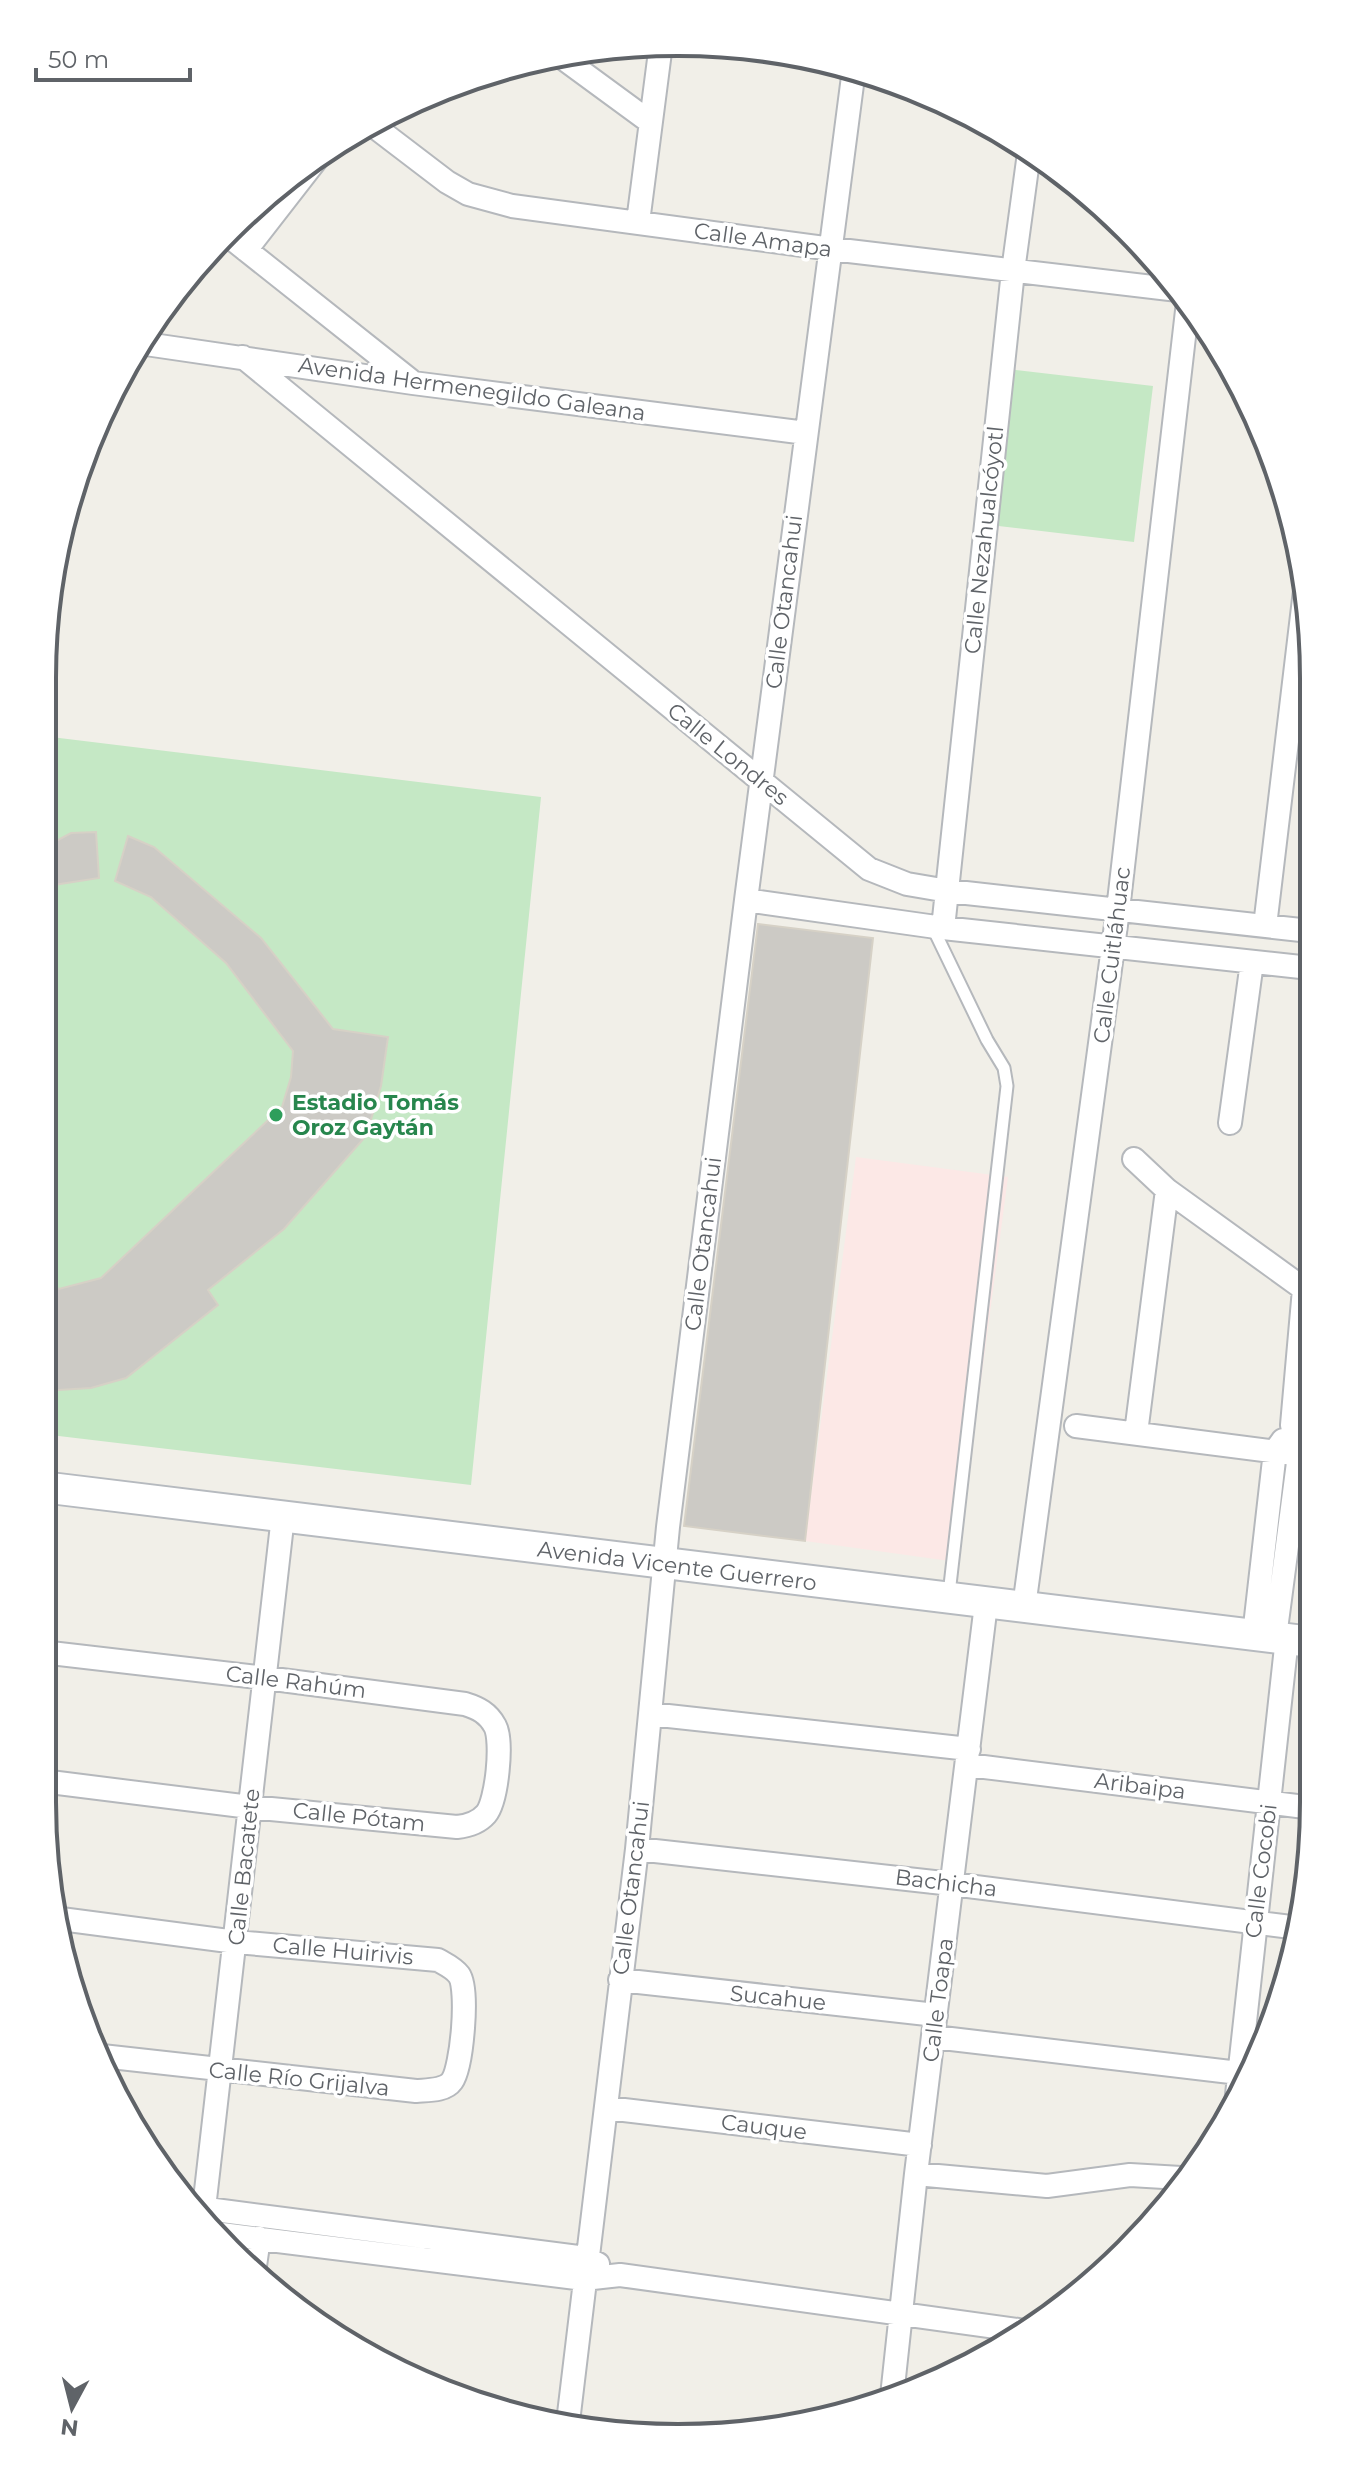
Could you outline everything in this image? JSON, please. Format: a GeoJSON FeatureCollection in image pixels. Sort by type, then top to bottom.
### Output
{"type":"FeatureCollection","features":[{"type":"Feature","properties":{"kind":"main road","name":"Avenida Vicente Guerrero"},"geometry":{"type":"LineString","coordinates":[[56,1489],[1282,1638]]}},
{"type":"Feature","properties":{"kind":"street"},"geometry":{"type":"LineString","coordinates":[[638,222],[659,56]]}},
{"type":"Feature","properties":{"kind":"street"},"geometry":{"type":"LineString","coordinates":[[573,65],[650,122]]}},
{"type":"Feature","properties":{"kind":"street","name":"Calle Otancahui"},"geometry":{"type":"LineString","coordinates":[[569,2414],[637,1849],[665,1564],[746,900],[853,81]]}},
{"type":"Feature","properties":{"kind":"street","name":"Calle Amapa"},"geometry":{"type":"LineString","coordinates":[[381,132],[468,194],[512,206],[832,249],[1162,288]]}},
{"type":"Feature","properties":{"kind":"street","name":"Calle Nezahualcóyotl"},"geometry":{"type":"LineString","coordinates":[[937,927],[948,891],[1013,271],[1028,164]]}},
{"type":"Feature","properties":{"kind":"street"},"geometry":{"type":"LineString","coordinates":[[246,250],[292,190]]}},
{"type":"Feature","properties":{"kind":"street"},"geometry":{"type":"LineString","coordinates":[[235,241],[413,383]]}},
{"type":"Feature","properties":{"kind":"street","name":"Calle Cuitláhuac"},"geometry":{"type":"LineString","coordinates":[[1024,1607],[1118,910],[1186,320]]}},
{"type":"Feature","properties":{"kind":"street","name":"Avenida Hermenegildo Galeana"},"geometry":{"type":"LineString","coordinates":[[153,345],[413,383],[806,433]]}},
{"type":"Feature","properties":{"kind":"street","name":"Calle Londres"},"geometry":{"type":"LineString","coordinates":[[243,357],[869,869],[907,884],[948,891],[1300,930]]}},
{"type":"Feature","properties":{"kind":"street"},"geometry":{"type":"LineString","coordinates":[[1265,926],[1299,640]]}},
{"type":"Feature","properties":{"kind":"street"},"geometry":{"type":"LineString","coordinates":[[746,900],[937,927],[1300,967]]}},
{"type":"Feature","properties":{"kind":"street"},"geometry":{"type":"LineString","coordinates":[[1230,1123],[1252,962]]}},
{"type":"Feature","properties":{"kind":"street"},"geometry":{"type":"LineString","coordinates":[[1134,1159],[1167,1190],[1300,1285]]}},
{"type":"Feature","properties":{"kind":"street"},"geometry":{"type":"LineString","coordinates":[[1136,1433],[1167,1190]]}},
{"type":"Feature","properties":{"kind":"street"},"geometry":{"type":"LineString","coordinates":[[1282,1638],[1275,1451],[1292,1425],[1300,1358]]}},
{"type":"Feature","properties":{"kind":"street"},"geometry":{"type":"LineString","coordinates":[[1292,1425],[1300,1443]]}},
{"type":"Feature","properties":{"kind":"street"},"geometry":{"type":"LineString","coordinates":[[1076,1426],[1300,1454]]}},
{"type":"Feature","properties":{"kind":"street"},"geometry":{"type":"LineString","coordinates":[[1282,1638],[1300,1495]]}},
{"type":"Feature","properties":{"kind":"street","name":"Calle Bacatete"},"geometry":{"type":"LineString","coordinates":[[201,2201],[236,1942],[283,1516]]}},
{"type":"Feature","properties":{"kind":"street","name":"Calle Toapa"},"geometry":{"type":"LineString","coordinates":[[893,2386],[899,2313],[986,1604]]}},
{"type":"Feature","properties":{"kind":"street","name":"Calle Cocobi"},"geometry":{"type":"LineString","coordinates":[[1246,2054],[1255,1922],[1269,1802],[1282,1638]]}},
{"type":"Feature","properties":{"kind":"street","name":"Calle Rahúm"},"geometry":{"type":"LineString","coordinates":[[56,1654],[475,1707],[490,1718],[497,1730],[497,1771]]}},
{"type":"Feature","properties":{"kind":"street","name":"Aribaipa"},"geometry":{"type":"LineString","coordinates":[[650,1714],[1300,1806]]}},
{"type":"Feature","properties":{"kind":"street","name":"Calle Pótam"},"geometry":{"type":"LineString","coordinates":[[56,1783],[250,1807],[465,1826],[484,1816],[488,1810],[497,1771]]}},
{"type":"Feature","properties":{"kind":"street","name":"Bachicha"},"geometry":{"type":"LineString","coordinates":[[637,1849],[952,1884],[1287,1926]]}},
{"type":"Feature","properties":{"kind":"street","name":"Calle Huirivis"},"geometry":{"type":"LineString","coordinates":[[67,1920],[236,1942],[438,1960],[459,1975],[465,1988],[461,2040]]}},
{"type":"Feature","properties":{"kind":"street","name":"Sucahue"},"geometry":{"type":"LineString","coordinates":[[620,1980],[935,2026],[1243,2061]]}},
{"type":"Feature","properties":{"kind":"street","name":"Calle Río Grijalva"},"geometry":{"type":"LineString","coordinates":[[111,2057],[416,2091],[443,2088],[452,2082],[461,2040]]}},
{"type":"Feature","properties":{"kind":"street","name":"Cauque"},"geometry":{"type":"LineString","coordinates":[[607,2108],[920,2145]]}},
{"type":"Feature","properties":{"kind":"street"},"geometry":{"type":"LineString","coordinates":[[916,2174],[1047,2186],[1130,2175],[1174,2178]]}},
{"type":"Feature","properties":{"kind":"street"},"geometry":{"type":"LineString","coordinates":[[211,2213],[620,2275],[1009,2329]]}},
{"type":"Feature","properties":{"kind":"street"},"geometry":{"type":"LineString","coordinates":[[232,2235],[585,2269]]}},
{"type":"Feature","properties":{"kind":"street"},"geometry":{"type":"LineString","coordinates":[[256,2259],[259,2238]]}},
{"type":"Feature","properties":{"kind":"lane"},"geometry":{"type":"LineString","coordinates":[[937,927],[987,1040],[1004,1068],[1007,1086],[949,1599]]}},
{"type":"Feature","properties":{"kind":"shaded area"},"geometry":{"type":"Polygon","coordinates":[[[856,1157],[1008,1177],[957,1562],[805,1541],[856,1157]]]}},
{"type":"Feature","properties":{"kind":"green space"},"geometry":{"type":"Polygon","coordinates":[[[1008,369],[1153,386],[1134,542],[990,525],[1008,369]]]}},
{"type":"Feature","properties":{"kind":"green space","name":"Estadio Tomás Oroz Gaytán"},"geometry":{"type":"Polygon","coordinates":[[[56,738],[541,797],[471,1485],[56,1436],[56,738]]]}},
{"type":"Feature","properties":{"kind":"building"},"geometry":{"type":"Polygon","coordinates":[[[96,832],[99,878],[56,885],[56,841],[71,833],[96,832]]]}},
{"type":"Feature","properties":{"kind":"building"},"geometry":{"type":"Polygon","coordinates":[[[128,836],[154,847],[261,938],[333,1029],[388,1037],[381,1086],[366,1136],[284,1229],[208,1290],[218,1305],[126,1378],[91,1388],[56,1390],[56,1287],[59,1289],[101,1278],[282,1107],[291,1077],[293,1051],[226,963],[151,897],[115,881],[128,836]]]}},
{"type":"Feature","properties":{"kind":"building"},"geometry":{"type":"Polygon","coordinates":[[[758,924],[873,938],[805,1541],[684,1526],[758,924]]]}},
{"type":"Feature","properties":{"kind":"place","name":"Estadio Tomás Oroz Gaytán"},"geometry":{"type":"Point","coordinates":[276,1115]}}]}
